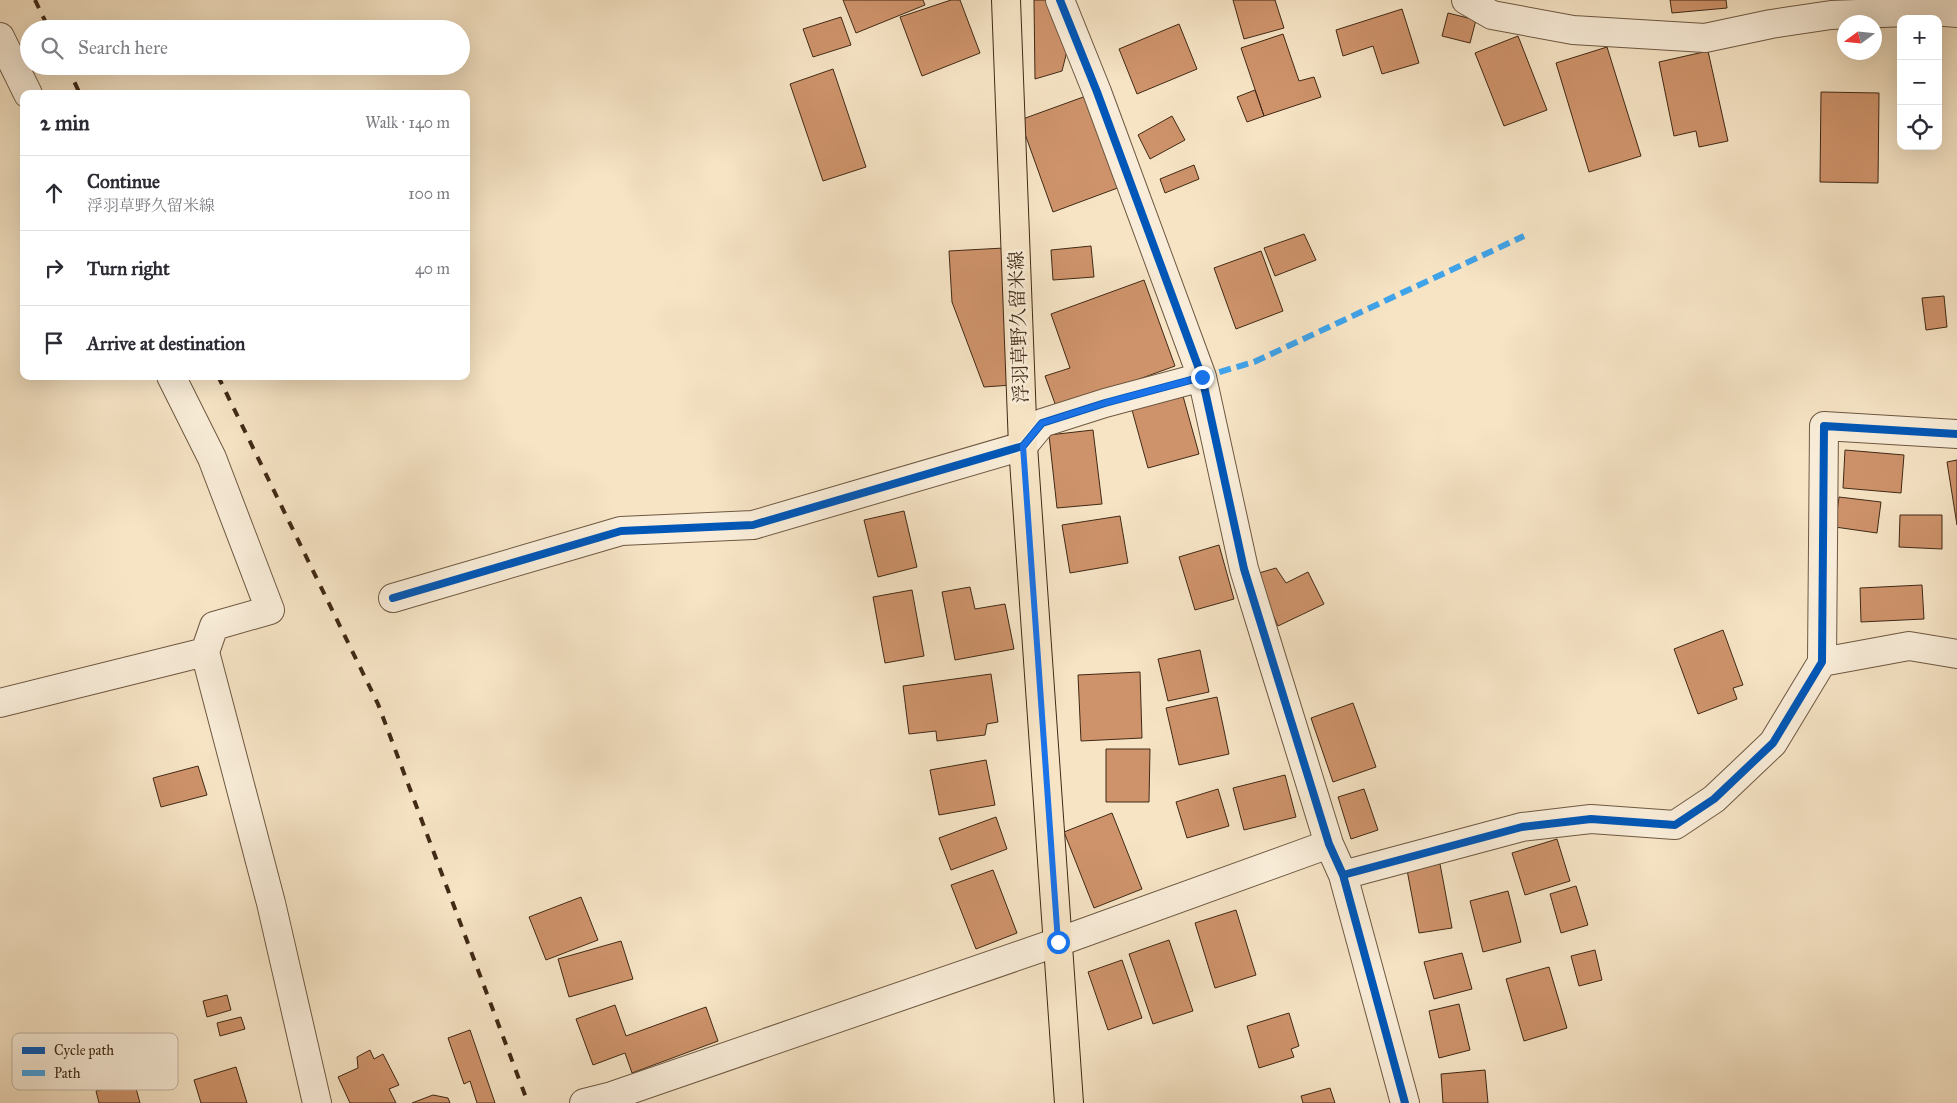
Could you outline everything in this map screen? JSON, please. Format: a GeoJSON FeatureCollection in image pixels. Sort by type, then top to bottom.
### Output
{"type":"FeatureCollection","features":[{"type":"Feature","properties":{"kind":"main road","name":"浮羽草野久留米線"},"geometry":{"type":"LineString","coordinates":[[1006,0],[1023,446],[1069,1103]]}},
{"type":"Feature","properties":{"kind":"street"},"geometry":{"type":"LineString","coordinates":[[1060,0],[1097,92],[1202,377],[1244,569],[1329,844],[1343,875],[1405,1103]]}},
{"type":"Feature","properties":{"kind":"street"},"geometry":{"type":"LineString","coordinates":[[1466,0],[1492,15],[1573,30],[1705,38],[1771,24],[1832,15],[1942,8]]}},
{"type":"Feature","properties":{"kind":"street"},"geometry":{"type":"LineString","coordinates":[[0,37],[26,90]]}},
{"type":"Feature","properties":{"kind":"street"},"geometry":{"type":"LineString","coordinates":[[393,598],[621,531],[753,525],[1023,446],[1042,423],[1105,403],[1202,377]]}},
{"type":"Feature","properties":{"kind":"street"},"geometry":{"type":"LineString","coordinates":[[173,380],[212,458],[270,610],[214,626],[205,652],[271,903],[317,1103]]}},
{"type":"Feature","properties":{"kind":"street"},"geometry":{"type":"LineString","coordinates":[[1343,875],[1522,827],[1592,819],[1675,825],[1714,800],[1773,743],[1822,662],[1824,426],[1957,434]]}},
{"type":"Feature","properties":{"kind":"street"},"geometry":{"type":"LineString","coordinates":[[1822,662],[1908,646],[1957,654]]}},
{"type":"Feature","properties":{"kind":"street"},"geometry":{"type":"LineString","coordinates":[[0,703],[205,652]]}},
{"type":"Feature","properties":{"kind":"street"},"geometry":{"type":"LineString","coordinates":[[584,1103],[621,1093],[1058,942],[1329,844]]}},
{"type":"Feature","properties":{"kind":"building"},"geometry":{"type":"Polygon","coordinates":[[[843,0],[923,0],[925,5],[856,33],[843,0]]]}},
{"type":"Feature","properties":{"kind":"building"},"geometry":{"type":"Polygon","coordinates":[[[951,0],[960,0],[980,53],[922,76],[900,17],[951,0]]]}},
{"type":"Feature","properties":{"kind":"building"},"geometry":{"type":"Polygon","coordinates":[[[1034,0],[1058,0],[1068,47],[1062,71],[1035,79],[1034,0]]]}},
{"type":"Feature","properties":{"kind":"building"},"geometry":{"type":"Polygon","coordinates":[[[1233,0],[1275,0],[1284,28],[1244,39],[1233,0]]]}},
{"type":"Feature","properties":{"kind":"building"},"geometry":{"type":"Polygon","coordinates":[[[1670,0],[1726,0],[1727,8],[1672,13],[1670,0]]]}},
{"type":"Feature","properties":{"kind":"building"},"geometry":{"type":"Polygon","coordinates":[[[1402,9],[1419,63],[1382,74],[1373,46],[1343,56],[1336,30],[1402,9]]]}},
{"type":"Feature","properties":{"kind":"building"},"geometry":{"type":"Polygon","coordinates":[[[1448,13],[1476,20],[1470,43],[1442,36],[1448,13]]]}},
{"type":"Feature","properties":{"kind":"building"},"geometry":{"type":"Polygon","coordinates":[[[841,17],[851,45],[813,57],[803,29],[841,17]]]}},
{"type":"Feature","properties":{"kind":"building"},"geometry":{"type":"Polygon","coordinates":[[[1179,24],[1197,69],[1137,94],[1119,49],[1179,24]]]}},
{"type":"Feature","properties":{"kind":"building"},"geometry":{"type":"Polygon","coordinates":[[[1283,34],[1299,81],[1314,77],[1321,97],[1264,116],[1241,48],[1283,34]]]}},
{"type":"Feature","properties":{"kind":"building"},"geometry":{"type":"Polygon","coordinates":[[[1518,36],[1547,110],[1504,126],[1475,53],[1518,36]]]}},
{"type":"Feature","properties":{"kind":"building"},"geometry":{"type":"Polygon","coordinates":[[[1607,47],[1641,156],[1589,172],[1556,63],[1607,47]]]}},
{"type":"Feature","properties":{"kind":"building"},"geometry":{"type":"Polygon","coordinates":[[[1708,51],[1728,141],[1699,147],[1696,131],[1674,136],[1659,62],[1708,51]]]}},
{"type":"Feature","properties":{"kind":"building"},"geometry":{"type":"Polygon","coordinates":[[[833,69],[866,167],[823,181],[790,84],[833,69]]]}},
{"type":"Feature","properties":{"kind":"building"},"geometry":{"type":"Polygon","coordinates":[[[1255,90],[1264,116],[1247,122],[1237,97],[1255,90]]]}},
{"type":"Feature","properties":{"kind":"building"},"geometry":{"type":"Polygon","coordinates":[[[1097,92],[1131,183],[1053,212],[1020,120],[1097,92]]]}},
{"type":"Feature","properties":{"kind":"building"},"geometry":{"type":"Polygon","coordinates":[[[1821,92],[1879,93],[1878,183],[1820,182],[1821,92]]]}},
{"type":"Feature","properties":{"kind":"building"},"geometry":{"type":"Polygon","coordinates":[[[1172,116],[1185,140],[1150,159],[1138,135],[1172,116]]]}},
{"type":"Feature","properties":{"kind":"building"},"geometry":{"type":"Polygon","coordinates":[[[1194,165],[1199,179],[1165,193],[1160,179],[1194,165]]]}},
{"type":"Feature","properties":{"kind":"building"},"geometry":{"type":"Polygon","coordinates":[[[1304,234],[1316,260],[1275,276],[1264,248],[1304,234]]]}},
{"type":"Feature","properties":{"kind":"building"},"geometry":{"type":"Polygon","coordinates":[[[1091,246],[1094,277],[1053,280],[1051,250],[1091,246]]]}},
{"type":"Feature","properties":{"kind":"building"},"geometry":{"type":"Polygon","coordinates":[[[1004,248],[1012,385],[984,387],[952,302],[949,251],[1004,248]]]}},
{"type":"Feature","properties":{"kind":"building"},"geometry":{"type":"Polygon","coordinates":[[[1261,251],[1283,311],[1236,329],[1214,268],[1261,251]]]}},
{"type":"Feature","properties":{"kind":"building"},"geometry":{"type":"Polygon","coordinates":[[[1144,280],[1175,366],[1057,409],[1045,376],[1070,368],[1051,314],[1144,280]]]}},
{"type":"Feature","properties":{"kind":"building"},"geometry":{"type":"Polygon","coordinates":[[[1944,296],[1947,327],[1926,330],[1922,298],[1944,296]]]}},
{"type":"Feature","properties":{"kind":"building"},"geometry":{"type":"Polygon","coordinates":[[[1183,396],[1199,454],[1148,468],[1132,410],[1183,396]]]}},
{"type":"Feature","properties":{"kind":"building"},"geometry":{"type":"Polygon","coordinates":[[[1093,430],[1102,504],[1057,508],[1049,435],[1093,430]]]}},
{"type":"Feature","properties":{"kind":"building"},"geometry":{"type":"Polygon","coordinates":[[[1845,450],[1904,455],[1901,493],[1843,488],[1845,450]]]}},
{"type":"Feature","properties":{"kind":"building"},"geometry":{"type":"Polygon","coordinates":[[[1957,460],[1957,525],[1947,462],[1957,460]]]}},
{"type":"Feature","properties":{"kind":"building"},"geometry":{"type":"Polygon","coordinates":[[[1839,497],[1881,502],[1877,533],[1835,527],[1839,497]]]}},
{"type":"Feature","properties":{"kind":"building"},"geometry":{"type":"Polygon","coordinates":[[[904,511],[917,567],[878,577],[864,520],[904,511]]]}},
{"type":"Feature","properties":{"kind":"building"},"geometry":{"type":"Polygon","coordinates":[[[1900,515],[1942,515],[1942,549],[1899,547],[1900,515]]]}},
{"type":"Feature","properties":{"kind":"building"},"geometry":{"type":"Polygon","coordinates":[[[1120,516],[1128,563],[1070,573],[1062,525],[1120,516]]]}},
{"type":"Feature","properties":{"kind":"building"},"geometry":{"type":"Polygon","coordinates":[[[1219,545],[1234,599],[1195,610],[1179,557],[1219,545]]]}},
{"type":"Feature","properties":{"kind":"building"},"geometry":{"type":"Polygon","coordinates":[[[1276,568],[1286,583],[1308,572],[1324,604],[1278,626],[1266,599],[1259,573],[1276,568]]]}},
{"type":"Feature","properties":{"kind":"building"},"geometry":{"type":"Polygon","coordinates":[[[1922,585],[1924,619],[1861,622],[1860,588],[1922,585]]]}},
{"type":"Feature","properties":{"kind":"building"},"geometry":{"type":"Polygon","coordinates":[[[970,587],[975,609],[1005,604],[1014,649],[955,660],[942,592],[970,587]]]}},
{"type":"Feature","properties":{"kind":"building"},"geometry":{"type":"Polygon","coordinates":[[[912,590],[924,656],[885,663],[873,597],[912,590]]]}},
{"type":"Feature","properties":{"kind":"building"},"geometry":{"type":"Polygon","coordinates":[[[1723,630],[1743,685],[1733,688],[1737,699],[1698,714],[1674,649],[1723,630]]]}},
{"type":"Feature","properties":{"kind":"building"},"geometry":{"type":"Polygon","coordinates":[[[1200,650],[1209,692],[1168,701],[1158,659],[1200,650]]]}},
{"type":"Feature","properties":{"kind":"building"},"geometry":{"type":"Polygon","coordinates":[[[1140,672],[1142,738],[1081,741],[1078,675],[1140,672]]]}},
{"type":"Feature","properties":{"kind":"building"},"geometry":{"type":"Polygon","coordinates":[[[991,674],[998,722],[987,724],[985,735],[937,741],[936,731],[909,734],[903,686],[991,674]]]}},
{"type":"Feature","properties":{"kind":"building"},"geometry":{"type":"Polygon","coordinates":[[[1217,697],[1229,754],[1179,765],[1166,708],[1217,697]]]}},
{"type":"Feature","properties":{"kind":"building"},"geometry":{"type":"Polygon","coordinates":[[[1353,703],[1376,767],[1333,782],[1311,718],[1353,703]]]}},
{"type":"Feature","properties":{"kind":"building"},"geometry":{"type":"Polygon","coordinates":[[[1106,749],[1150,749],[1149,802],[1106,802],[1106,749]]]}},
{"type":"Feature","properties":{"kind":"building"},"geometry":{"type":"Polygon","coordinates":[[[986,760],[995,805],[939,815],[930,770],[986,760]]]}},
{"type":"Feature","properties":{"kind":"building"},"geometry":{"type":"Polygon","coordinates":[[[198,766],[207,795],[161,807],[153,778],[198,766]]]}},
{"type":"Feature","properties":{"kind":"building"},"geometry":{"type":"Polygon","coordinates":[[[1285,775],[1296,817],[1244,830],[1233,788],[1285,775]]]}},
{"type":"Feature","properties":{"kind":"building"},"geometry":{"type":"Polygon","coordinates":[[[1218,789],[1229,826],[1187,838],[1176,802],[1218,789]]]}},
{"type":"Feature","properties":{"kind":"building"},"geometry":{"type":"Polygon","coordinates":[[[1364,789],[1378,830],[1351,839],[1338,797],[1364,789]]]}},
{"type":"Feature","properties":{"kind":"building"},"geometry":{"type":"Polygon","coordinates":[[[1112,813],[1142,889],[1094,908],[1064,832],[1112,813]]]}},
{"type":"Feature","properties":{"kind":"building"},"geometry":{"type":"Polygon","coordinates":[[[996,817],[1007,849],[951,870],[939,838],[996,817]]]}},
{"type":"Feature","properties":{"kind":"building"},"geometry":{"type":"Polygon","coordinates":[[[1557,839],[1570,881],[1525,895],[1512,853],[1557,839]]]}},
{"type":"Feature","properties":{"kind":"building"},"geometry":{"type":"Polygon","coordinates":[[[1440,864],[1452,928],[1419,933],[1407,870],[1440,864]]]}},
{"type":"Feature","properties":{"kind":"building"},"geometry":{"type":"Polygon","coordinates":[[[993,870],[1017,933],[976,949],[951,885],[993,870]]]}},
{"type":"Feature","properties":{"kind":"building"},"geometry":{"type":"Polygon","coordinates":[[[1576,886],[1588,925],[1561,933],[1550,894],[1576,886]]]}},
{"type":"Feature","properties":{"kind":"building"},"geometry":{"type":"Polygon","coordinates":[[[1508,891],[1521,942],[1483,952],[1470,901],[1508,891]]]}},
{"type":"Feature","properties":{"kind":"building"},"geometry":{"type":"Polygon","coordinates":[[[581,897],[598,940],[546,960],[529,917],[581,897]]]}},
{"type":"Feature","properties":{"kind":"building"},"geometry":{"type":"Polygon","coordinates":[[[1236,910],[1256,975],[1215,988],[1195,923],[1236,910]]]}},
{"type":"Feature","properties":{"kind":"building"},"geometry":{"type":"Polygon","coordinates":[[[1169,940],[1193,1011],[1153,1024],[1129,954],[1169,940]]]}},
{"type":"Feature","properties":{"kind":"building"},"geometry":{"type":"Polygon","coordinates":[[[621,941],[633,979],[569,997],[558,959],[621,941]]]}},
{"type":"Feature","properties":{"kind":"building"},"geometry":{"type":"Polygon","coordinates":[[[1595,950],[1602,980],[1579,986],[1571,956],[1595,950]]]}},
{"type":"Feature","properties":{"kind":"building"},"geometry":{"type":"Polygon","coordinates":[[[1462,953],[1472,989],[1434,999],[1424,962],[1462,953]]]}},
{"type":"Feature","properties":{"kind":"building"},"geometry":{"type":"Polygon","coordinates":[[[1122,960],[1142,1018],[1108,1030],[1088,972],[1122,960]]]}},
{"type":"Feature","properties":{"kind":"building"},"geometry":{"type":"Polygon","coordinates":[[[1549,967],[1567,1028],[1524,1041],[1506,979],[1549,967]]]}},
{"type":"Feature","properties":{"kind":"building"},"geometry":{"type":"Polygon","coordinates":[[[227,995],[231,1010],[207,1017],[203,1001],[227,995]]]}},
{"type":"Feature","properties":{"kind":"building"},"geometry":{"type":"Polygon","coordinates":[[[1459,1004],[1470,1050],[1439,1058],[1429,1011],[1459,1004]]]}},
{"type":"Feature","properties":{"kind":"building"},"geometry":{"type":"Polygon","coordinates":[[[615,1005],[626,1036],[706,1007],[718,1041],[632,1073],[625,1053],[593,1065],[576,1019],[615,1005]]]}},
{"type":"Feature","properties":{"kind":"building"},"geometry":{"type":"Polygon","coordinates":[[[1289,1013],[1299,1046],[1291,1049],[1294,1057],[1259,1068],[1247,1026],[1289,1013]]]}},
{"type":"Feature","properties":{"kind":"building"},"geometry":{"type":"Polygon","coordinates":[[[241,1017],[245,1029],[220,1036],[217,1023],[241,1017]]]}},
{"type":"Feature","properties":{"kind":"building"},"geometry":{"type":"Polygon","coordinates":[[[470,1030],[495,1103],[477,1103],[470,1081],[464,1084],[448,1038],[470,1030]]]}},
{"type":"Feature","properties":{"kind":"building"},"geometry":{"type":"Polygon","coordinates":[[[370,1050],[374,1059],[383,1054],[399,1085],[389,1089],[396,1103],[350,1103],[338,1077],[358,1068],[357,1057],[370,1050]]]}},
{"type":"Feature","properties":{"kind":"building"},"geometry":{"type":"Polygon","coordinates":[[[236,1067],[247,1103],[201,1103],[194,1080],[236,1067]]]}},
{"type":"Feature","properties":{"kind":"building"},"geometry":{"type":"Polygon","coordinates":[[[1485,1070],[1488,1103],[1443,1103],[1441,1074],[1485,1070]]]}},
{"type":"Feature","properties":{"kind":"building"},"geometry":{"type":"Polygon","coordinates":[[[1330,1088],[1335,1103],[1303,1103],[1301,1096],[1330,1088]]]}},
{"type":"Feature","properties":{"kind":"building"},"geometry":{"type":"Polygon","coordinates":[[[136,1090],[140,1103],[99,1103],[96,1091],[136,1090]]]}},
{"type":"Feature","properties":{"kind":"building"},"geometry":{"type":"Polygon","coordinates":[[[433,1095],[448,1098],[450,1103],[412,1103],[433,1095]]]}},
{"type":"Feature","properties":{"kind":"railway"},"geometry":{"type":"LineString","coordinates":[[35,0],[45,20]]}},
{"type":"Feature","properties":{"kind":"railway"},"geometry":{"type":"LineString","coordinates":[[71,75],[78,90]]}},
{"type":"Feature","properties":{"kind":"railway"},"geometry":{"type":"LineString","coordinates":[[220,380],[378,704],[528,1103]]}},
{"type":"Feature","properties":{"kind":"marked path"},"geometry":{"type":"LineString","coordinates":[[1202,377],[1254,362],[1524,236]]}},
{"type":"Feature","properties":{"kind":"cycle path"},"geometry":{"type":"LineString","coordinates":[[1060,0],[1097,92],[1202,377],[1244,569],[1329,844],[1343,875],[1405,1103]]}},
{"type":"Feature","properties":{"kind":"cycle path"},"geometry":{"type":"LineString","coordinates":[[393,598],[621,531],[753,525],[1023,446],[1042,423],[1105,403],[1202,377]]}},
{"type":"Feature","properties":{"kind":"cycle path"},"geometry":{"type":"LineString","coordinates":[[1343,875],[1522,827],[1591,819],[1675,825],[1714,799],[1773,743],[1822,662],[1824,426],[1957,434]]}},
{"type":"Feature","properties":{"kind":"route"},"geometry":{"type":"LineString","coordinates":[[1058,942],[1023,446],[1042,423],[1105,403],[1202,377]]}}]}
